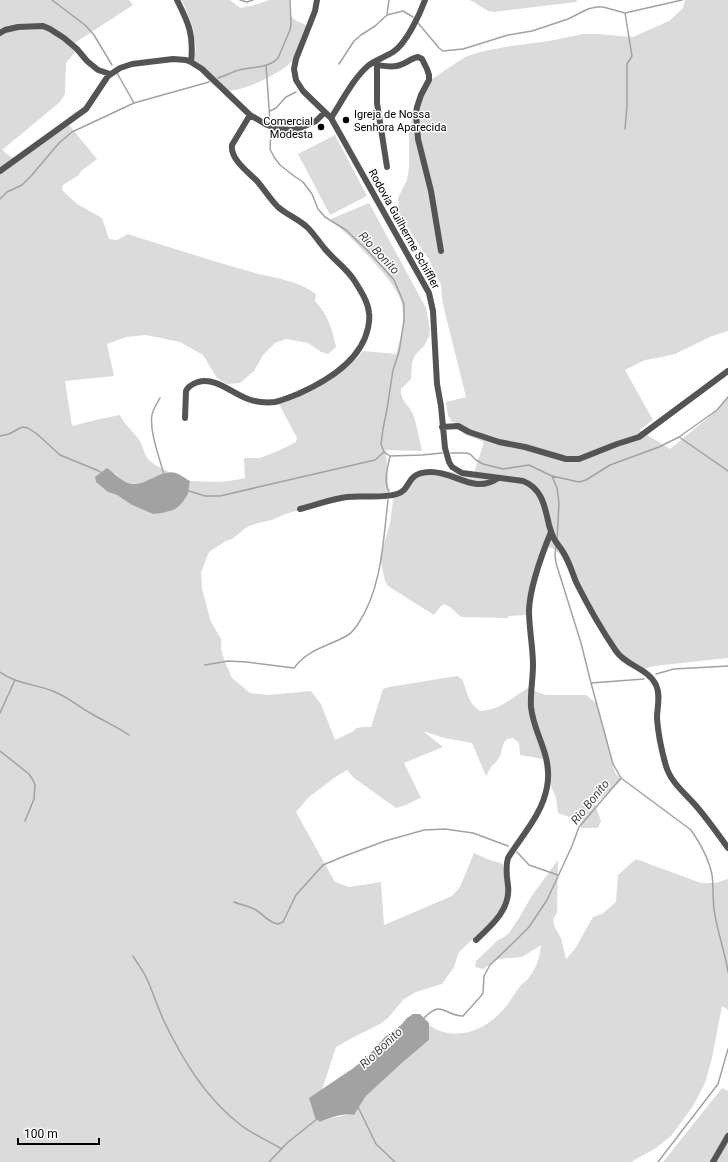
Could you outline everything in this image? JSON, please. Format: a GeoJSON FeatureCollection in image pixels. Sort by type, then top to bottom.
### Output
{"type":"FeatureCollection","features":[{"type":"Feature","properties":{"kind":"street"},"geometry":{"type":"LineString","coordinates":[[177,0],[188,20],[191,31],[193,49],[191,62]]}},
{"type":"Feature","properties":{"kind":"street","name":"Rodovia Guilherme Schiffler"},"geometry":{"type":"LineString","coordinates":[[317,0],[315,11],[296,59],[294,75],[299,86],[331,118],[429,294],[433,311],[437,384],[441,406],[442,427],[449,462],[452,467],[462,473],[522,481],[528,483],[537,490],[543,501],[551,532],[556,543],[564,552],[573,576],[586,602],[616,652],[628,663],[649,675],[655,683],[659,693],[657,718],[659,732],[666,767],[670,775],[698,807],[728,848]]}},
{"type":"Feature","properties":{"kind":"street"},"geometry":{"type":"LineString","coordinates":[[331,118],[350,88],[365,69],[399,48],[419,14],[424,0]]}},
{"type":"Feature","properties":{"kind":"street"},"geometry":{"type":"LineString","coordinates":[[0,33],[5,30],[18,27],[43,26],[64,38],[98,70],[110,74]]}},
{"type":"Feature","properties":{"kind":"street"},"geometry":{"type":"LineString","coordinates":[[376,63],[390,66],[400,66],[418,57],[422,59],[429,75],[429,80],[418,102],[416,114],[421,153],[431,191],[441,251]]}},
{"type":"Feature","properties":{"kind":"street"},"geometry":{"type":"LineString","coordinates":[[0,171],[86,109],[110,74],[126,65],[173,59],[191,62],[202,69],[250,115],[267,125],[276,128],[290,130],[298,129],[316,122],[325,112]]}},
{"type":"Feature","properties":{"kind":"street"},"geometry":{"type":"LineString","coordinates":[[376,63],[377,103],[387,167]]}},
{"type":"Feature","properties":{"kind":"street"},"geometry":{"type":"LineString","coordinates":[[185,418],[186,391],[188,387],[199,382],[207,381],[217,383],[236,394],[249,399],[266,402],[282,400],[308,389],[334,374],[354,356],[364,340],[370,317],[363,296],[350,275],[324,249],[308,228],[275,204],[236,158],[232,150],[232,145],[250,115]]}},
{"type":"Feature","properties":{"kind":"street"},"geometry":{"type":"LineString","coordinates":[[442,427],[458,426],[469,432],[499,442],[525,447],[566,459],[579,459],[639,437],[728,371]]}},
{"type":"Feature","properties":{"kind":"street"},"geometry":{"type":"LineString","coordinates":[[300,509],[339,498],[397,494],[403,491],[414,476],[421,473],[441,473],[461,481],[474,484],[492,482],[498,478]]}},
{"type":"Feature","properties":{"kind":"street"},"geometry":{"type":"LineString","coordinates":[[476,940],[502,912],[508,893],[506,866],[508,858],[534,820],[547,789],[547,762],[534,722],[531,707],[533,663],[529,610],[532,592],[543,553],[551,532]]}},
{"type":"Feature","properties":{"kind":"street"},"geometry":{"type":"LineString","coordinates":[[713,1162],[728,1136]]}},
{"type":"Feature","properties":{"kind":"shaded area"},"geometry":{"type":"Polygon","coordinates":[[[0,0],[129,0],[133,5],[70,46],[76,51],[66,63],[65,94],[60,102],[2,150],[18,160],[65,122],[97,159],[80,172],[79,175],[63,185],[62,190],[77,204],[102,218],[109,239],[117,240],[128,234],[221,263],[300,285],[316,294],[315,301],[329,322],[336,347],[328,354],[321,352],[308,343],[286,339],[275,343],[263,355],[254,371],[240,383],[227,384],[217,378],[203,355],[180,342],[146,335],[126,337],[107,344],[114,376],[65,381],[72,426],[120,415],[139,439],[148,459],[153,464],[169,472],[146,482],[133,484],[122,480],[115,473],[107,490],[108,492],[117,495],[132,505],[153,514],[190,485],[190,481],[211,482],[245,478],[244,458],[260,458],[296,442],[297,438],[278,402],[309,389],[357,358],[363,351],[396,354],[403,324],[402,305],[399,296],[383,272],[331,219],[369,203],[426,308],[430,330],[429,336],[424,346],[415,355],[412,363],[411,379],[401,389],[403,399],[413,414],[422,451],[386,450],[389,495],[349,499],[318,505],[285,514],[272,520],[247,527],[232,539],[226,541],[209,552],[201,573],[202,589],[211,622],[221,639],[221,649],[232,678],[250,693],[268,695],[311,691],[321,704],[335,740],[357,728],[371,727],[383,689],[389,687],[457,676],[462,679],[470,701],[480,711],[500,706],[528,688],[546,695],[586,695],[596,703],[615,773],[622,780],[595,804],[601,821],[598,828],[581,828],[581,824],[578,820],[558,813],[556,798],[545,772],[543,759],[520,755],[519,743],[513,738],[507,739],[504,742],[500,756],[486,776],[472,743],[444,738],[424,732],[443,747],[404,763],[421,798],[396,808],[354,778],[347,770],[309,797],[296,812],[335,882],[349,887],[381,882],[384,925],[452,896],[460,887],[474,853],[503,864],[510,891],[500,914],[459,952],[454,967],[442,984],[416,992],[409,996],[403,1000],[388,1018],[380,1024],[336,1047],[322,1090],[309,1098],[315,1118],[320,1122],[350,1114],[354,1115],[366,1096],[429,1040],[429,1025],[447,1033],[457,1034],[467,1032],[485,1025],[494,1019],[507,1006],[521,985],[528,979],[535,969],[541,945],[522,957],[498,959],[483,969],[475,967],[476,961],[498,940],[509,933],[533,894],[558,860],[557,913],[553,919],[555,928],[561,938],[566,959],[575,949],[593,917],[602,914],[616,902],[618,875],[636,859],[701,883],[715,883],[728,879],[728,1010],[722,1006],[712,1058],[705,1083],[693,1106],[671,1136],[656,1148],[631,1162],[0,1162],[0,0]]]}},
{"type":"Feature","properties":{"kind":"shaded area"},"geometry":{"type":"Polygon","coordinates":[[[182,0],[230,0],[240,8],[269,0],[289,0],[290,14],[296,21],[306,25],[295,58],[282,69],[262,81],[250,86],[230,91],[218,88],[206,78],[192,61],[196,49],[193,28],[182,0]]]}},
{"type":"Feature","properties":{"kind":"shaded area"},"geometry":{"type":"Polygon","coordinates":[[[470,0],[577,0],[576,2],[494,12],[488,11],[470,0]]]}},
{"type":"Feature","properties":{"kind":"shaded area"},"geometry":{"type":"Polygon","coordinates":[[[685,0],[728,0],[728,331],[712,336],[675,354],[645,360],[625,370],[653,420],[639,430],[670,449],[709,417],[728,398],[728,658],[654,666],[644,669],[621,655],[574,580],[560,554],[552,548],[547,547],[527,615],[508,616],[508,618],[461,617],[450,607],[444,604],[434,615],[388,586],[385,581],[380,558],[390,523],[394,495],[416,479],[428,473],[446,471],[473,476],[484,442],[464,434],[454,422],[450,421],[451,419],[448,416],[446,402],[466,397],[445,313],[441,285],[429,259],[399,214],[398,198],[407,180],[409,167],[409,131],[415,108],[432,79],[465,57],[480,52],[583,34],[633,37],[669,21],[683,8],[685,0]]]}},
{"type":"Feature","properties":{"kind":"shaded area"},"geometry":{"type":"Polygon","coordinates":[[[335,135],[367,196],[330,215],[298,154],[335,135]]]}},
{"type":"Feature","properties":{"kind":"shaded area"},"geometry":{"type":"Polygon","coordinates":[[[722,1088],[728,1091],[728,1162],[663,1162],[722,1088]]]}},
{"type":"Feature","properties":{"kind":"water"},"geometry":{"type":"Polygon","coordinates":[[[107,468],[122,480],[134,484],[146,481],[164,473],[176,473],[190,481],[188,494],[182,503],[173,510],[153,514],[132,505],[117,495],[108,492],[96,482],[95,477],[107,468]]]}},
{"type":"Feature","properties":{"kind":"water"},"geometry":{"type":"Polygon","coordinates":[[[413,1014],[420,1014],[429,1023],[429,1040],[366,1096],[354,1115],[351,1114],[332,1117],[320,1122],[315,1118],[309,1098],[365,1059],[385,1037],[413,1014]]]}},
{"type":"Feature","properties":{"kind":"waterway"},"geometry":{"type":"LineString","coordinates":[[52,0],[85,25],[94,35],[112,65]]}},
{"type":"Feature","properties":{"kind":"waterway"},"geometry":{"type":"LineString","coordinates":[[240,0],[247,2],[253,0]]}},
{"type":"Feature","properties":{"kind":"waterway","name":"Rio Bonito"},"geometry":{"type":"LineString","coordinates":[[218,78],[239,70],[270,64],[278,58],[290,30],[290,0]]}},
{"type":"Feature","properties":{"kind":"waterway"},"geometry":{"type":"LineString","coordinates":[[387,14],[389,0]]}},
{"type":"Feature","properties":{"kind":"waterway"},"geometry":{"type":"LineString","coordinates":[[418,23],[443,51],[463,49],[508,35],[532,31],[568,19],[588,9],[596,7],[603,7],[625,13],[682,0]]}},
{"type":"Feature","properties":{"kind":"waterway"},"geometry":{"type":"LineString","coordinates":[[339,64],[354,41],[375,26],[387,15],[403,11],[413,17]]}},
{"type":"Feature","properties":{"kind":"waterway"},"geometry":{"type":"LineString","coordinates":[[625,13],[632,56],[627,64],[627,106],[625,129]]}},
{"type":"Feature","properties":{"kind":"waterway","name":"Rio Bonito"},"geometry":{"type":"LineString","coordinates":[[266,65],[270,122]]}},
{"type":"Feature","properties":{"kind":"waterway"},"geometry":{"type":"LineString","coordinates":[[117,73],[134,103]]}},
{"type":"Feature","properties":{"kind":"waterway"},"geometry":{"type":"LineString","coordinates":[[0,199],[7,192],[22,185],[59,143],[72,132],[134,103],[209,82]]}},
{"type":"Feature","properties":{"kind":"waterway"},"geometry":{"type":"LineString","coordinates":[[270,111],[276,108],[286,97],[296,92]]}},
{"type":"Feature","properties":{"kind":"waterway","name":"Rio Bonito"},"geometry":{"type":"LineString","coordinates":[[271,131],[270,149],[280,165],[303,182],[312,194],[318,209],[325,217],[346,230],[368,251],[394,280],[404,304],[404,321],[399,352],[393,370],[383,429],[381,444],[384,452],[390,456],[442,453]]}},
{"type":"Feature","properties":{"kind":"waterway"},"geometry":{"type":"LineString","coordinates":[[451,453],[470,454],[483,464],[503,469],[529,465],[552,476],[579,482],[586,480],[610,465],[659,447],[679,437],[717,410],[728,397]]}},
{"type":"Feature","properties":{"kind":"waterway"},"geometry":{"type":"LineString","coordinates":[[160,398],[153,411],[151,422],[153,437],[164,475]]}},
{"type":"Feature","properties":{"kind":"waterway"},"geometry":{"type":"LineString","coordinates":[[0,436],[9,434],[23,427],[28,428],[37,434],[60,455],[102,473]]}},
{"type":"Feature","properties":{"kind":"waterway"},"geometry":{"type":"LineString","coordinates":[[679,437],[728,471]]}},
{"type":"Feature","properties":{"kind":"waterway"},"geometry":{"type":"LineString","coordinates":[[189,491],[205,496],[220,496],[375,460],[384,452]]}},
{"type":"Feature","properties":{"kind":"waterway"},"geometry":{"type":"LineString","coordinates":[[389,491],[386,478],[390,456]]}},
{"type":"Feature","properties":{"kind":"waterway","name":"Rio Bonito"},"geometry":{"type":"LineString","coordinates":[[552,476],[557,488],[559,503],[557,540]]}},
{"type":"Feature","properties":{"kind":"waterway"},"geometry":{"type":"LineString","coordinates":[[205,665],[228,661],[294,668],[300,661],[312,652],[351,633],[366,610],[377,580],[383,548],[388,500]]}},
{"type":"Feature","properties":{"kind":"waterway","name":"Rio Bonito"},"geometry":{"type":"LineString","coordinates":[[556,546],[556,563],[581,643],[613,764],[621,778],[691,830],[701,846],[709,863],[712,875],[714,910],[728,972]]}},
{"type":"Feature","properties":{"kind":"waterway"},"geometry":{"type":"LineString","coordinates":[[656,674],[674,669],[728,666]]}},
{"type":"Feature","properties":{"kind":"waterway"},"geometry":{"type":"LineString","coordinates":[[0,672],[13,679],[60,694],[129,735]]}},
{"type":"Feature","properties":{"kind":"waterway"},"geometry":{"type":"LineString","coordinates":[[591,683],[644,679]]}},
{"type":"Feature","properties":{"kind":"waterway"},"geometry":{"type":"LineString","coordinates":[[0,713],[15,680]]}},
{"type":"Feature","properties":{"kind":"waterway"},"geometry":{"type":"LineString","coordinates":[[0,751],[29,774],[35,785],[34,799],[25,821]]}},
{"type":"Feature","properties":{"kind":"waterway","name":"Rio Bonito"},"geometry":{"type":"LineString","coordinates":[[424,1018],[430,1012],[440,1009],[452,1014],[463,1016],[481,996],[483,993],[484,976],[490,965],[529,927],[547,900],[572,846],[579,827],[621,778]]}},
{"type":"Feature","properties":{"kind":"waterway"},"geometry":{"type":"LineString","coordinates":[[234,902],[253,909],[269,920],[278,924],[283,922],[296,895],[323,865],[385,841],[424,830],[445,829],[473,833],[508,846]]}},
{"type":"Feature","properties":{"kind":"waterway"},"geometry":{"type":"LineString","coordinates":[[517,852],[529,865],[558,875]]}},
{"type":"Feature","properties":{"kind":"waterway"},"geometry":{"type":"LineString","coordinates":[[133,956],[146,977],[163,1019],[178,1049],[206,1091],[217,1104],[242,1126],[282,1149]]}},
{"type":"Feature","properties":{"kind":"waterway"},"geometry":{"type":"LineString","coordinates":[[658,1162],[718,1084],[728,1049]]}},
{"type":"Feature","properties":{"kind":"waterway"},"geometry":{"type":"LineString","coordinates":[[358,1107],[376,1144],[395,1162]]}},
{"type":"Feature","properties":{"kind":"waterway","name":"Rio Bonito"},"geometry":{"type":"LineString","coordinates":[[269,1162],[287,1143],[317,1119]]}},
{"type":"Feature","properties":{"kind":"place","name":"Igreja de Nossa Senhora Aparecida"},"geometry":{"type":"Point","coordinates":[346,120]}},
{"type":"Feature","properties":{"kind":"place","name":"Comercial Modesta"},"geometry":{"type":"Point","coordinates":[321,127]}}]}
